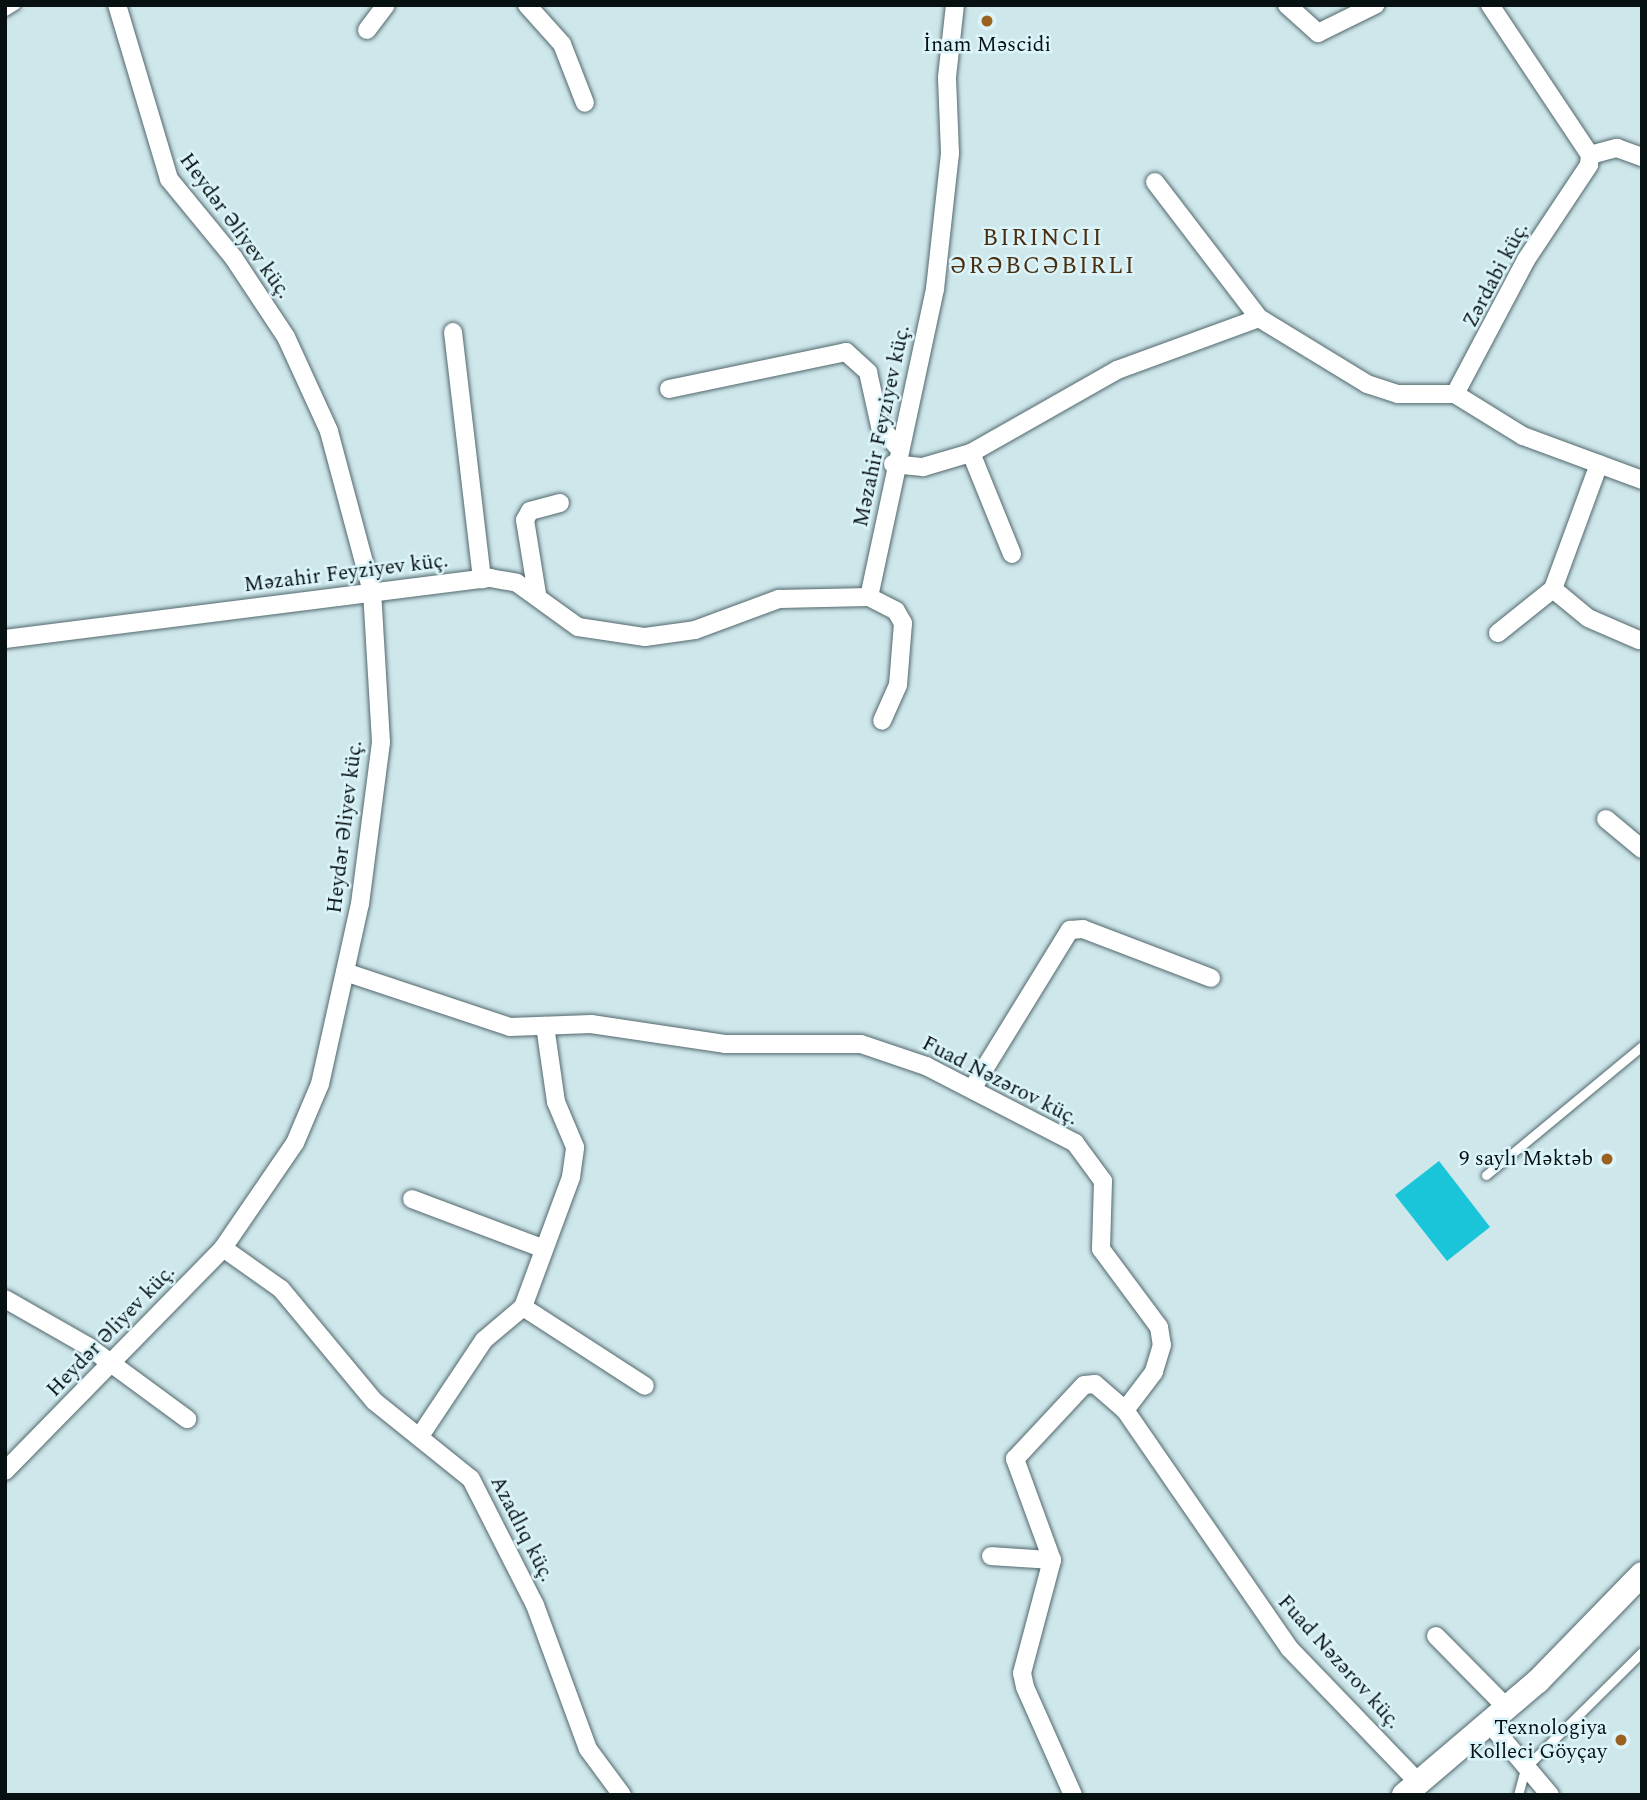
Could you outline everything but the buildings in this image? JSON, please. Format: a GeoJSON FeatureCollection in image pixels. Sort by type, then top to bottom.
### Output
{"type":"FeatureCollection","features":[{"type":"Feature","properties":{"kind":"main road"},"geometry":{"type":"LineString","coordinates":[[1411,1789],[1499,1716],[1642,1574]]}},
{"type":"Feature","properties":{"kind":"street","name":"Heydər Əliyev küç."},"geometry":{"type":"LineString","coordinates":[[5,1472],[223,1248],[295,1143],[320,1084],[345,972],[381,742],[372,592],[330,431],[286,337],[233,257],[169,179],[117,5]]}},
{"type":"Feature","properties":{"kind":"street"},"geometry":{"type":"LineString","coordinates":[[368,30],[386,5]]}},
{"type":"Feature","properties":{"kind":"street"},"geometry":{"type":"LineString","coordinates":[[527,5],[562,44],[585,103]]}},
{"type":"Feature","properties":{"kind":"street","name":"Məzahir Feyziyev küç."},"geometry":{"type":"LineString","coordinates":[[5,639],[482,579],[517,583],[537,594],[578,627],[645,637],[695,630],[779,599],[869,597],[893,464],[934,289],[950,153],[947,77],[955,5]]}},
{"type":"Feature","properties":{"kind":"street"},"geometry":{"type":"LineString","coordinates":[[1287,5],[1318,33],[1375,5]]}},
{"type":"Feature","properties":{"kind":"street"},"geometry":{"type":"LineString","coordinates":[[1490,5],[1590,155],[1617,148],[1642,157]]}},
{"type":"Feature","properties":{"kind":"street","name":"Zərdabi küç."},"geometry":{"type":"LineString","coordinates":[[1455,394],[1539,239],[1580,186],[1590,155]]}},
{"type":"Feature","properties":{"kind":"street"},"geometry":{"type":"LineString","coordinates":[[1155,182],[1259,318],[1367,384],[1398,394],[1455,394],[1502,426],[1642,480]]}},
{"type":"Feature","properties":{"kind":"street"},"geometry":{"type":"LineString","coordinates":[[893,464],[923,467],[971,453],[1117,370],[1259,318]]}},
{"type":"Feature","properties":{"kind":"street"},"geometry":{"type":"LineString","coordinates":[[453,332],[482,579]]}},
{"type":"Feature","properties":{"kind":"street"},"geometry":{"type":"LineString","coordinates":[[669,389],[846,352],[860,358],[868,372],[880,426],[897,446]]}},
{"type":"Feature","properties":{"kind":"street"},"geometry":{"type":"LineString","coordinates":[[971,453],[1012,554]]}},
{"type":"Feature","properties":{"kind":"street"},"geometry":{"type":"LineString","coordinates":[[1498,633],[1553,589],[1599,464]]}},
{"type":"Feature","properties":{"kind":"street"},"geometry":{"type":"LineString","coordinates":[[537,594],[525,520],[530,511],[560,503]]}},
{"type":"Feature","properties":{"kind":"street"},"geometry":{"type":"LineString","coordinates":[[1553,589],[1581,615],[1639,640]]}},
{"type":"Feature","properties":{"kind":"street"},"geometry":{"type":"LineString","coordinates":[[869,597],[896,611],[903,623],[901,674],[882,721]]}},
{"type":"Feature","properties":{"kind":"street"},"geometry":{"type":"LineString","coordinates":[[1606,818],[1642,849]]}},
{"type":"Feature","properties":{"kind":"street"},"geometry":{"type":"LineString","coordinates":[[972,1089],[1070,930],[1083,929],[1211,978]]}},
{"type":"Feature","properties":{"kind":"street","name":"Fuad Nəzərov küç."},"geometry":{"type":"LineString","coordinates":[[345,972],[510,1027],[592,1024],[725,1044],[861,1044],[972,1089],[1075,1143],[1103,1181],[1101,1249],[1147,1306],[1162,1345],[1154,1372],[1125,1410],[1289,1648],[1411,1789]]}},
{"type":"Feature","properties":{"kind":"street"},"geometry":{"type":"LineString","coordinates":[[420,1436],[484,1340],[523,1307],[544,1249],[575,1147],[556,1102],[545,1026]]}},
{"type":"Feature","properties":{"kind":"street"},"geometry":{"type":"LineString","coordinates":[[412,1199],[544,1249]]}},
{"type":"Feature","properties":{"kind":"street","name":"Azadlıq küç."},"geometry":{"type":"LineString","coordinates":[[223,1248],[281,1289],[374,1401],[471,1479],[535,1605],[588,1749],[622,1795]]}},
{"type":"Feature","properties":{"kind":"street"},"geometry":{"type":"LineString","coordinates":[[5,1299],[111,1364],[187,1419]]}},
{"type":"Feature","properties":{"kind":"street"},"geometry":{"type":"LineString","coordinates":[[523,1307],[645,1386]]}},
{"type":"Feature","properties":{"kind":"street"},"geometry":{"type":"LineString","coordinates":[[1073,1795],[1022,1673],[1052,1560],[1017,1474],[1020,1449],[1084,1385],[1095,1384],[1125,1410]]}},
{"type":"Feature","properties":{"kind":"street"},"geometry":{"type":"LineString","coordinates":[[992,1556],[1052,1560]]}},
{"type":"Feature","properties":{"kind":"street"},"geometry":{"type":"LineString","coordinates":[[1436,1636],[1499,1716],[1525,1768],[1550,1795]]}},
{"type":"Feature","properties":{"kind":"lane"},"geometry":{"type":"LineString","coordinates":[[5,11],[15,5]]}},
{"type":"Feature","properties":{"kind":"lane"},"geometry":{"type":"LineString","coordinates":[[1486,1175],[1642,1046]]}},
{"type":"Feature","properties":{"kind":"lane"},"geometry":{"type":"LineString","coordinates":[[1518,1795],[1525,1768],[1642,1652]]}},
{"type":"Feature","properties":{"kind":"place","name":"İnam Məscidi"},"geometry":{"type":"Point","coordinates":[987,21]}},
{"type":"Feature","properties":{"kind":"place","name":"9 saylı Məktəb"},"geometry":{"type":"Point","coordinates":[1607,1159]}},
{"type":"Feature","properties":{"kind":"place","name":"Texnologiya Kolleci Göyçay"},"geometry":{"type":"Point","coordinates":[1621,1740]}},
{"type":"Feature","properties":{"kind":"district","name":"BIRINCII ƏRƏBCƏBIRLI"},"geometry":{"type":"Point","coordinates":[1043,253]}}]}
